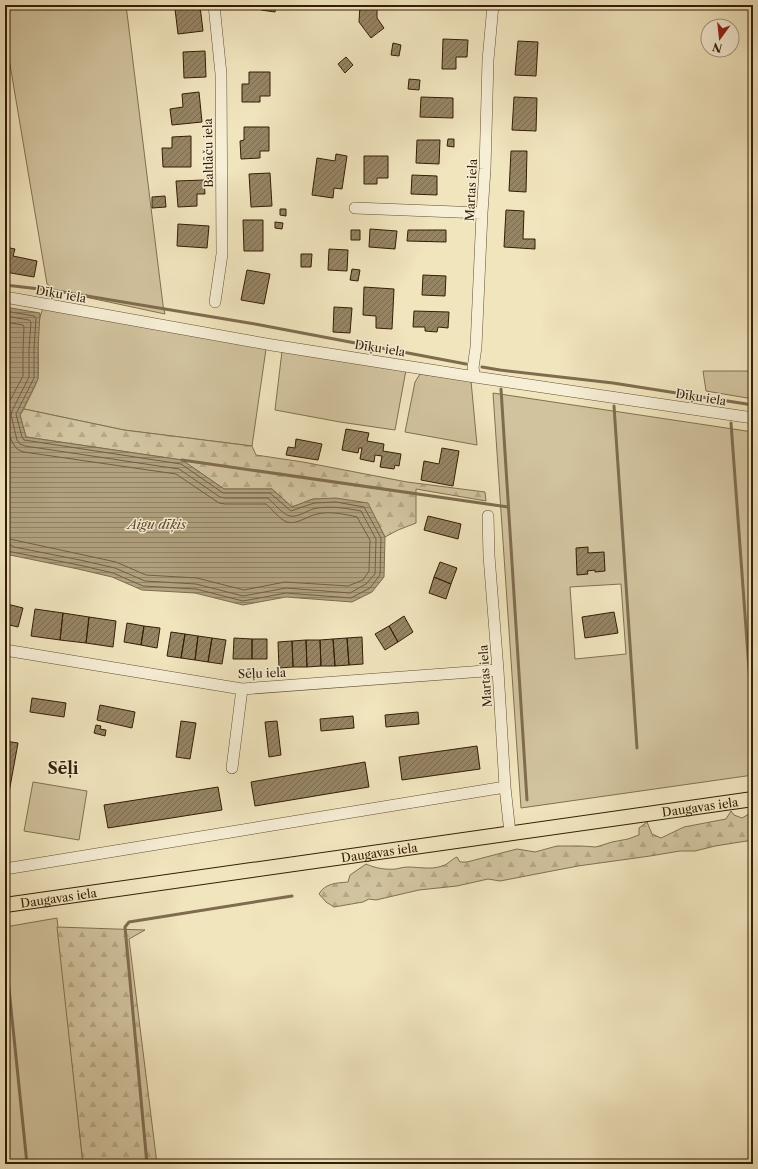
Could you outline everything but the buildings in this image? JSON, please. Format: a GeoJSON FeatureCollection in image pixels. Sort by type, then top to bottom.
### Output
{"type":"FeatureCollection","features":[{"type":"Feature","properties":{"kind":"main road","name":"Daugavas iela"},"geometry":{"type":"LineString","coordinates":[[5,905],[753,799]]}},
{"type":"Feature","properties":{"kind":"street","name":"Baltlāču iela"},"geometry":{"type":"LineString","coordinates":[[214,5],[221,74],[222,246],[215,302]]}},
{"type":"Feature","properties":{"kind":"street","name":"Martas iela"},"geometry":{"type":"LineString","coordinates":[[476,377],[473,368],[476,347],[485,169],[488,60],[493,5]]}},
{"type":"Feature","properties":{"kind":"street"},"geometry":{"type":"LineString","coordinates":[[355,208],[482,213]]}},
{"type":"Feature","properties":{"kind":"street","name":"Dīķu iela"},"geometry":{"type":"LineString","coordinates":[[5,297],[272,344],[476,377],[753,418]]}},
{"type":"Feature","properties":{"kind":"street","name":"Martas iela"},"geometry":{"type":"LineString","coordinates":[[488,516],[489,556],[505,787],[510,833]]}},
{"type":"Feature","properties":{"kind":"street","name":"Sēļu iela"},"geometry":{"type":"LineString","coordinates":[[5,650],[242,689],[498,670]]}},
{"type":"Feature","properties":{"kind":"street"},"geometry":{"type":"LineString","coordinates":[[232,768],[242,689]]}},
{"type":"Feature","properties":{"kind":"street"},"geometry":{"type":"LineString","coordinates":[[5,869],[505,787]]}},
{"type":"Feature","properties":{"kind":"green space"},"geometry":{"type":"Polygon","coordinates":[[[5,5],[126,5],[165,314],[57,291],[47,284],[5,35],[5,5]]]}},
{"type":"Feature","properties":{"kind":"green space"},"geometry":{"type":"Polygon","coordinates":[[[44,307],[266,349],[252,446],[124,430],[24,409],[38,378],[38,331],[41,314],[44,307]]]}},
{"type":"Feature","properties":{"kind":"green space"},"geometry":{"type":"Polygon","coordinates":[[[282,351],[406,370],[395,430],[275,410],[282,351]]]}},
{"type":"Feature","properties":{"kind":"green space"},"geometry":{"type":"Polygon","coordinates":[[[703,371],[753,371],[753,399],[706,391],[703,371]]]}},
{"type":"Feature","properties":{"kind":"green space"},"geometry":{"type":"Polygon","coordinates":[[[420,374],[471,381],[477,445],[405,432],[415,382],[420,374]]]}},
{"type":"Feature","properties":{"kind":"green space"},"geometry":{"type":"Polygon","coordinates":[[[493,393],[753,432],[753,775],[521,808],[493,393]],[[621,584],[570,587],[575,659],[626,654],[621,584]]]}},
{"type":"Feature","properties":{"kind":"green space"},"geometry":{"type":"Polygon","coordinates":[[[24,409],[124,430],[252,446],[256,455],[303,462],[407,482],[485,492],[486,501],[416,489],[416,523],[385,537],[367,503],[313,499],[292,507],[272,489],[224,489],[182,460],[26,437],[20,415],[24,409]]]}},
{"type":"Feature","properties":{"kind":"green space"},"geometry":{"type":"Polygon","coordinates":[[[33,782],[87,791],[79,840],[24,831],[33,782]]]}},
{"type":"Feature","properties":{"kind":"green space"},"geometry":{"type":"Polygon","coordinates":[[[731,811],[734,815],[742,818],[749,814],[753,814],[753,840],[695,851],[680,851],[578,866],[500,881],[488,879],[457,886],[419,890],[376,900],[369,899],[363,902],[334,907],[326,902],[319,894],[328,886],[336,883],[348,882],[350,875],[366,864],[377,868],[388,869],[404,867],[434,868],[444,865],[457,857],[460,862],[467,862],[517,849],[535,852],[557,846],[596,847],[639,835],[639,828],[647,822],[652,834],[661,838],[684,827],[726,819],[731,811]]]}},
{"type":"Feature","properties":{"kind":"green space"},"geometry":{"type":"Polygon","coordinates":[[[57,918],[83,1164],[5,1164],[5,927],[57,918]]]}},
{"type":"Feature","properties":{"kind":"green space"},"geometry":{"type":"Polygon","coordinates":[[[57,927],[145,930],[129,939],[157,1164],[83,1164],[57,927]]]}},
{"type":"Feature","properties":{"kind":"water","name":"Aigu dīķis"},"geometry":{"type":"Polygon","coordinates":[[[5,307],[40,313],[38,379],[20,415],[26,437],[182,460],[224,489],[272,489],[292,507],[313,499],[336,498],[368,503],[385,537],[384,577],[372,592],[352,602],[286,597],[243,605],[195,593],[142,590],[112,577],[10,555],[5,552],[5,307]]]}},
{"type":"Feature","properties":{"kind":"waterway"},"geometry":{"type":"LineString","coordinates":[[5,285],[57,291],[255,324],[466,364]]}},
{"type":"Feature","properties":{"kind":"waterway"},"geometry":{"type":"LineString","coordinates":[[482,367],[613,383],[753,405]]}},
{"type":"Feature","properties":{"kind":"waterway"},"geometry":{"type":"LineString","coordinates":[[501,389],[527,800]]}},
{"type":"Feature","properties":{"kind":"waterway"},"geometry":{"type":"LineString","coordinates":[[614,406],[637,748]]}},
{"type":"Feature","properties":{"kind":"waterway"},"geometry":{"type":"LineString","coordinates":[[731,423],[753,724]]}},
{"type":"Feature","properties":{"kind":"waterway"},"geometry":{"type":"LineString","coordinates":[[182,460],[508,507]]}},
{"type":"Feature","properties":{"kind":"waterway"},"geometry":{"type":"LineString","coordinates":[[147,1164],[125,927],[129,922],[292,896]]}},
{"type":"Feature","properties":{"kind":"waterway"},"geometry":{"type":"LineString","coordinates":[[8,979],[27,1164]]}},
{"type":"Feature","properties":{"kind":"district","name":"Sēļi"},"geometry":{"type":"Point","coordinates":[63,768]}}]}
